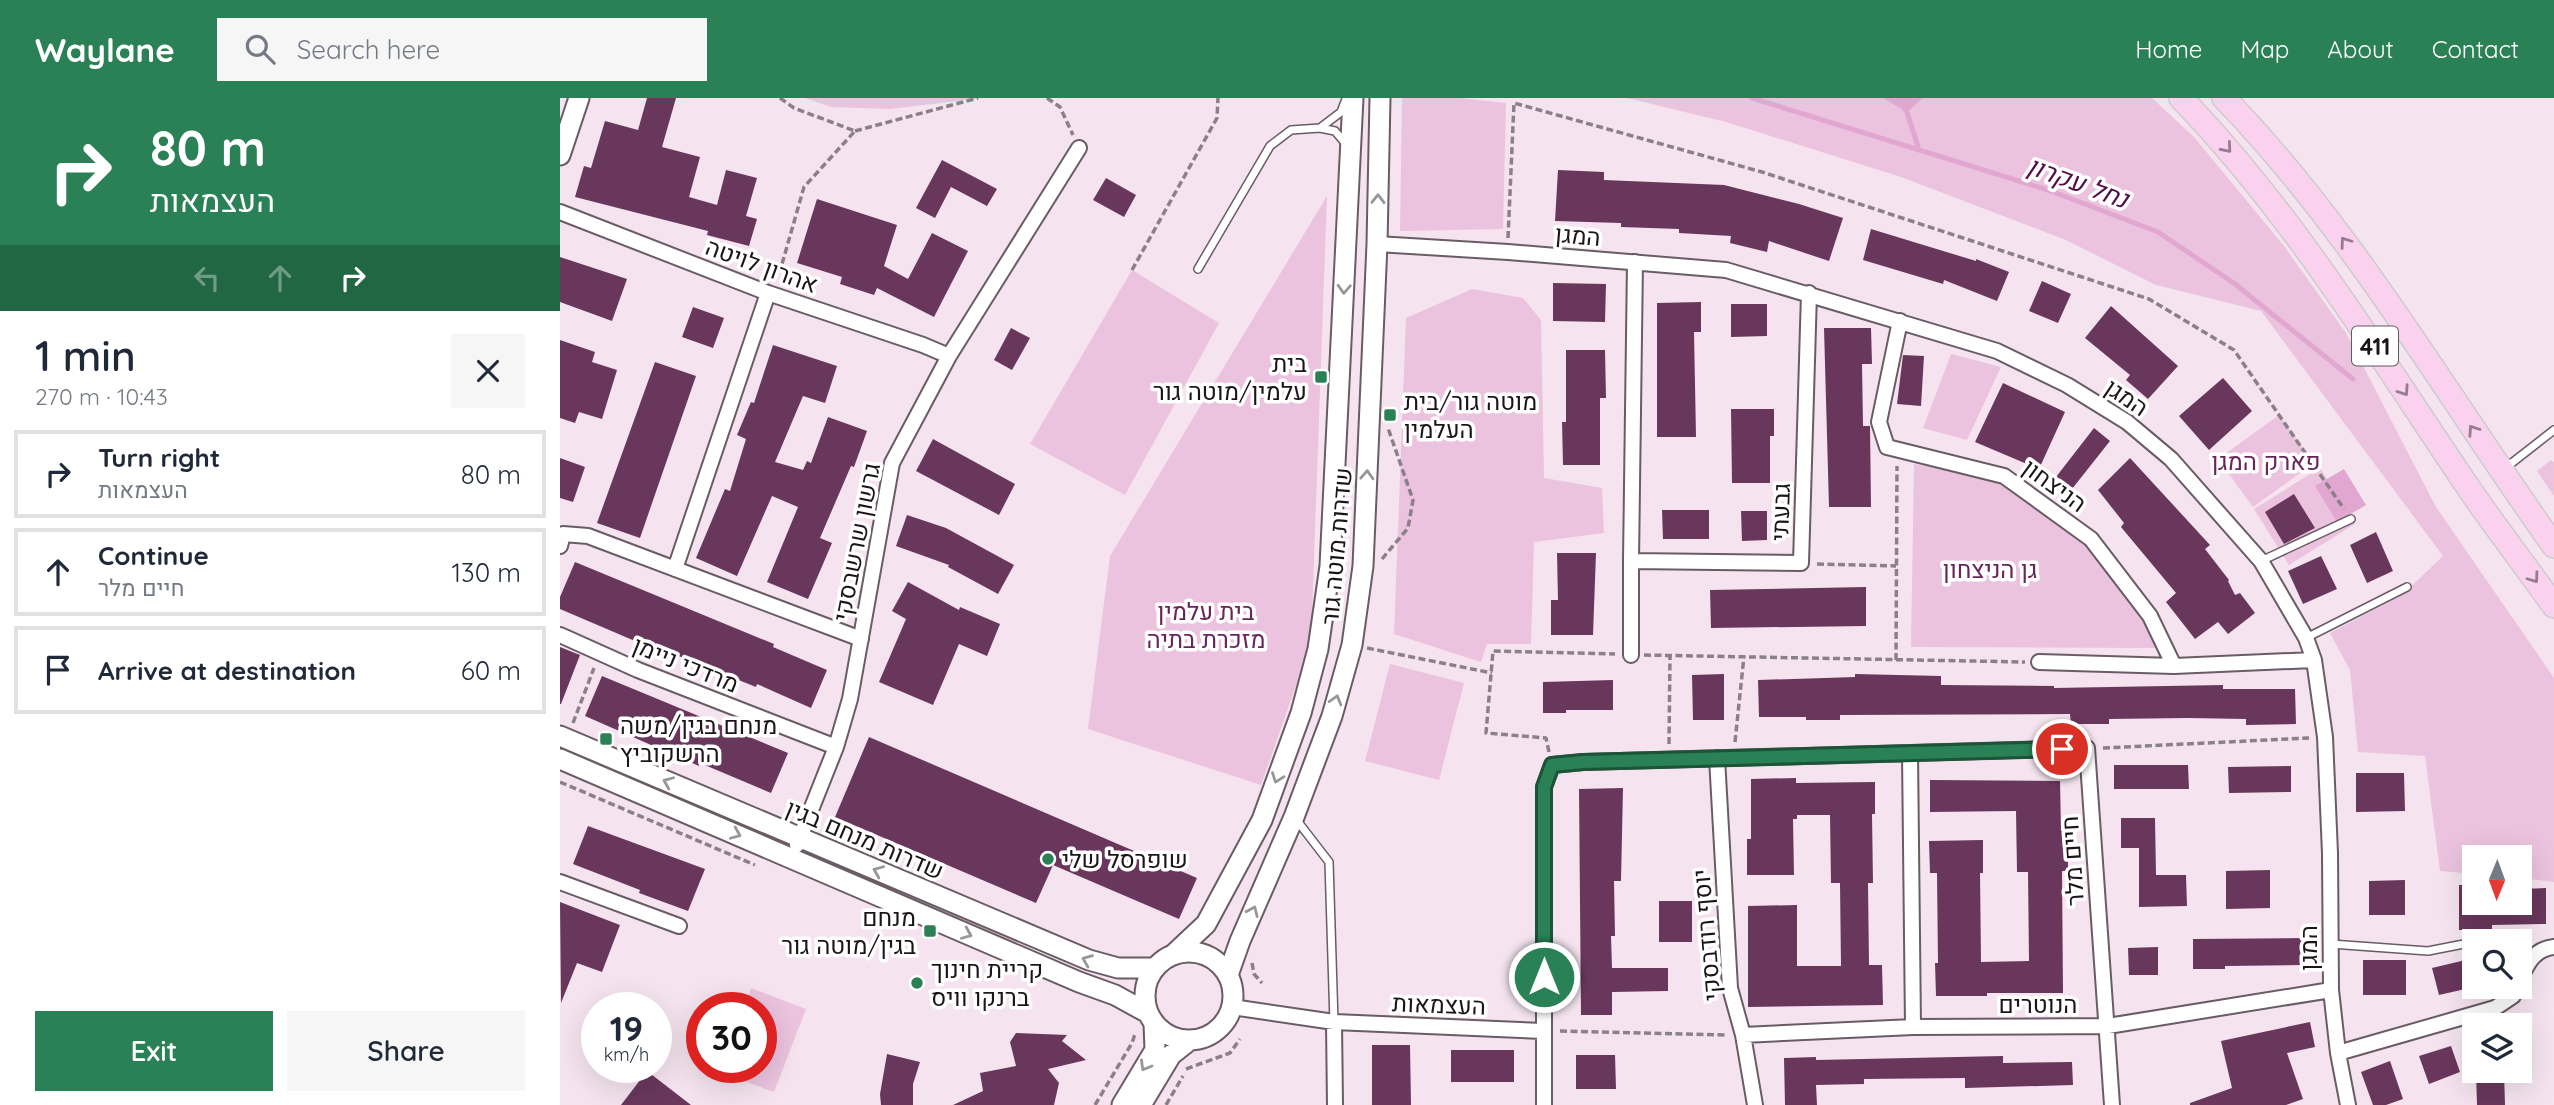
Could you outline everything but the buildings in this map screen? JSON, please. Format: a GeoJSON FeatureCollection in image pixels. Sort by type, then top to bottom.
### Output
{"type":"FeatureCollection","features":[{"type":"Feature","properties":{"kind":"main road","name":"411"},"geometry":{"type":"LineString","coordinates":[[2181,98],[2229,149],[2314,259],[2471,491],[2554,606]]}},
{"type":"Feature","properties":{"kind":"main road","name":"411"},"geometry":{"type":"LineString","coordinates":[[2224,98],[2291,172],[2342,238],[2554,546]]}},
{"type":"Feature","properties":{"kind":"street"},"geometry":{"type":"LineString","coordinates":[[560,155],[579,98]]}},
{"type":"Feature","properties":{"kind":"street","name":"שדרות מוטה גור"},"geometry":{"type":"LineString","coordinates":[[1172,955],[1206,924],[1262,820],[1301,713],[1318,649],[1330,566],[1353,98]]}},
{"type":"Feature","properties":{"kind":"street","name":"שדרות מוטה גור"},"geometry":{"type":"LineString","coordinates":[[1228,975],[1294,817],[1332,716],[1352,645],[1363,566],[1377,244],[1380,98]]}},
{"type":"Feature","properties":{"kind":"street","name":"גרשון שרשבסקי"},"geometry":{"type":"LineString","coordinates":[[792,858],[836,747],[850,699],[892,463],[949,356],[1079,148]]}},
{"type":"Feature","properties":{"kind":"street","name":"אהרון לויטה"},"geometry":{"type":"LineString","coordinates":[[560,212],[768,293],[949,356]]}},
{"type":"Feature","properties":{"kind":"street","name":"המגן"},"geometry":{"type":"LineString","coordinates":[[1377,244],[1726,270],[1997,351],[2067,385],[2127,422],[2171,459],[2261,561],[2306,638],[2314,660],[2325,737],[2330,853],[2331,990],[2338,1053],[2348,1105]]}},
{"type":"Feature","properties":{"kind":"street"},"geometry":{"type":"LineString","coordinates":[[1631,654],[1635,262]]}},
{"type":"Feature","properties":{"kind":"street"},"geometry":{"type":"LineString","coordinates":[[675,569],[768,293]]}},
{"type":"Feature","properties":{"kind":"street","name":"גבעתי"},"geometry":{"type":"LineString","coordinates":[[1631,561],[1801,563],[1809,293]]}},
{"type":"Feature","properties":{"kind":"street"},"geometry":{"type":"LineString","coordinates":[[1897,450],[1887,447],[1879,422],[1900,321]]}},
{"type":"Feature","properties":{"kind":"street","name":"הניצחון"},"geometry":{"type":"LineString","coordinates":[[1897,450],[2004,476],[2091,539],[2150,616],[2174,666]]}},
{"type":"Feature","properties":{"kind":"street"},"geometry":{"type":"LineString","coordinates":[[560,546],[563,534],[588,536],[861,639]]}},
{"type":"Feature","properties":{"kind":"street","name":"מרדכי ניימן"},"geometry":{"type":"LineString","coordinates":[[560,635],[836,747]]}},
{"type":"Feature","properties":{"kind":"street"},"geometry":{"type":"LineString","coordinates":[[2039,662],[2174,666],[2314,660]]}},
{"type":"Feature","properties":{"kind":"street","name":"שדרות מנחם בגין"},"geometry":{"type":"LineString","coordinates":[[563,738],[1089,960],[1118,968],[1154,968]]}},
{"type":"Feature","properties":{"kind":"street"},"geometry":{"type":"LineString","coordinates":[[1544,1105],[1544,787],[1552,765],[2087,748]]}},
{"type":"Feature","properties":{"kind":"street","name":"חיים מלר"},"geometry":{"type":"LineString","coordinates":[[2087,748],[2112,1105]]}},
{"type":"Feature","properties":{"kind":"street"},"geometry":{"type":"LineString","coordinates":[[1910,753],[1913,1027]]}},
{"type":"Feature","properties":{"kind":"street","name":"יוסף רודבסקי"},"geometry":{"type":"LineString","coordinates":[[1717,758],[1730,988],[1743,1035],[1755,1105]]}},
{"type":"Feature","properties":{"kind":"street","name":"שדרות מנחם בגין"},"geometry":{"type":"LineString","coordinates":[[560,759],[1079,982],[1115,995],[1146,1022]]}},
{"type":"Feature","properties":{"kind":"street"},"geometry":{"type":"LineString","coordinates":[[560,882],[679,926]]}},
{"type":"Feature","properties":{"kind":"street"},"geometry":{"type":"LineString","coordinates":[[2532,958],[2545,948],[2554,947]]}},
{"type":"Feature","properties":{"kind":"street"},"geometry":{"type":"LineString","coordinates":[[1122,1105],[1155,1050],[1146,1022],[1145,990],[1154,968],[1172,955],[1183,952],[1214,959],[1228,975],[1234,996],[1232,1007],[1229,1016],[1217,1031],[1190,1041],[1173,1038],[1146,1022]]}},
{"type":"Feature","properties":{"kind":"street","name":"הנוטרים"},"geometry":{"type":"LineString","coordinates":[[1743,1035],[1913,1027],[2108,1026],[2331,990]]}},
{"type":"Feature","properties":{"kind":"street"},"geometry":{"type":"LineString","coordinates":[[2338,1053],[2495,1008],[2508,999]]}},
{"type":"Feature","properties":{"kind":"street","name":"העצמאות"},"geometry":{"type":"LineString","coordinates":[[1232,1007],[1334,1022],[1544,1031]]}},
{"type":"Feature","properties":{"kind":"street"},"geometry":{"type":"LineString","coordinates":[[1334,1022],[1335,1105]]}},
{"type":"Feature","properties":{"kind":"street"},"geometry":{"type":"LineString","coordinates":[[1141,1105],[1171,1055],[1190,1041]]}},
{"type":"Feature","properties":{"kind":"lane"},"geometry":{"type":"LineString","coordinates":[[1320,128],[1340,112],[1346,98]]}},
{"type":"Feature","properties":{"kind":"lane"},"geometry":{"type":"LineString","coordinates":[[1198,269],[1269,146],[1291,130],[1320,128],[1335,131],[1352,153]]}},
{"type":"Feature","properties":{"kind":"lane"},"geometry":{"type":"LineString","coordinates":[[2500,471],[2554,430]]}},
{"type":"Feature","properties":{"kind":"lane"},"geometry":{"type":"LineString","coordinates":[[2261,561],[2351,519]]}},
{"type":"Feature","properties":{"kind":"lane"},"geometry":{"type":"LineString","coordinates":[[2306,638],[2407,587]]}},
{"type":"Feature","properties":{"kind":"lane"},"geometry":{"type":"LineString","coordinates":[[1294,817],[1329,862],[1334,1022]]}},
{"type":"Feature","properties":{"kind":"lane"},"geometry":{"type":"LineString","coordinates":[[2331,944],[2428,951],[2462,945]]}},
{"type":"Feature","properties":{"kind":"path"},"geometry":{"type":"LineString","coordinates":[[780,98],[794,108],[855,131]]}},
{"type":"Feature","properties":{"kind":"path"},"geometry":{"type":"LineString","coordinates":[[780,271],[804,187],[855,131],[978,98]]}},
{"type":"Feature","properties":{"kind":"path"},"geometry":{"type":"LineString","coordinates":[[1047,98],[1060,107],[1079,148]]}},
{"type":"Feature","properties":{"kind":"path"},"geometry":{"type":"LineString","coordinates":[[1132,270],[1217,118],[1219,98]]}},
{"type":"Feature","properties":{"kind":"path"},"geometry":{"type":"LineString","coordinates":[[1508,252],[1514,103],[1775,176],[2149,299],[2234,350],[2351,519]]}},
{"type":"Feature","properties":{"kind":"path"},"geometry":{"type":"LineString","coordinates":[[1896,660],[1897,450]]}},
{"type":"Feature","properties":{"kind":"path"},"geometry":{"type":"LineString","coordinates":[[1801,563],[1896,566]]}},
{"type":"Feature","properties":{"kind":"path"},"geometry":{"type":"LineString","coordinates":[[1352,645],[1492,673]]}},
{"type":"Feature","properties":{"kind":"path"},"geometry":{"type":"LineString","coordinates":[[1552,765],[1546,738],[1486,733],[1493,651],[2039,662]]}},
{"type":"Feature","properties":{"kind":"path"},"geometry":{"type":"LineString","coordinates":[[563,738],[600,653]]}},
{"type":"Feature","properties":{"kind":"path"},"geometry":{"type":"LineString","coordinates":[[1669,760],[1670,656]]}},
{"type":"Feature","properties":{"kind":"path"},"geometry":{"type":"LineString","coordinates":[[1733,758],[1744,656]]}},
{"type":"Feature","properties":{"kind":"path"},"geometry":{"type":"LineString","coordinates":[[2087,748],[2325,737]]}},
{"type":"Feature","properties":{"kind":"path"},"geometry":{"type":"LineString","coordinates":[[560,782],[760,867]]}},
{"type":"Feature","properties":{"kind":"path"},"geometry":{"type":"LineString","coordinates":[[1252,959],[1254,974],[1262,983]]}},
{"type":"Feature","properties":{"kind":"path"},"geometry":{"type":"LineString","coordinates":[[1095,1105],[1146,1022]]}},
{"type":"Feature","properties":{"kind":"path"},"geometry":{"type":"LineString","coordinates":[[1544,1031],[1743,1035]]}},
{"type":"Feature","properties":{"kind":"path"},"geometry":{"type":"LineString","coordinates":[[1166,1105],[1187,1068],[1230,1053],[1240,1039]]}},
{"type":"Feature","properties":{"kind":"green space"},"geometry":{"type":"Polygon","coordinates":[[[805,98],[983,98],[890,109],[831,107],[805,98]]]}},
{"type":"Feature","properties":{"kind":"green space"},"geometry":{"type":"Polygon","coordinates":[[[1402,98],[1459,98],[1506,103],[1503,229],[1400,231],[1402,98]]]}},
{"type":"Feature","properties":{"kind":"green space"},"geometry":{"type":"Polygon","coordinates":[[[1627,98],[2152,98],[2194,137],[2284,246],[2346,333],[2436,507],[2554,678],[2554,882],[2532,879],[2532,845],[2462,845],[2462,873],[2440,871],[2425,756],[2358,752],[2350,670],[2330,633],[2402,595],[2443,556],[2261,311],[2156,285],[2066,240],[1901,177],[1726,122],[1627,98]]]}},
{"type":"Feature","properties":{"kind":"green space","name":"בית עלמין מזכרת בתיה"},"geometry":{"type":"Polygon","coordinates":[[[1327,196],[1311,643],[1261,785],[1088,729],[1110,556],[1327,196]]]}},
{"type":"Feature","properties":{"kind":"green space"},"geometry":{"type":"Polygon","coordinates":[[[1132,270],[1219,323],[1125,495],[1030,444],[1132,270]]]}},
{"type":"Feature","properties":{"kind":"green space"},"geometry":{"type":"Polygon","coordinates":[[[1472,289],[1523,298],[1541,320],[1544,478],[1602,488],[1604,533],[1534,542],[1531,644],[1487,644],[1481,662],[1394,634],[1406,318],[1472,289]]]}},
{"type":"Feature","properties":{"kind":"green space"},"geometry":{"type":"Polygon","coordinates":[[[1951,354],[2001,367],[1967,440],[1923,428],[1951,354]]]}},
{"type":"Feature","properties":{"kind":"green space","name":"פארק המגן"},"geometry":{"type":"Polygon","coordinates":[[[2279,415],[2314,463],[2253,507],[2218,459],[2279,415]]]}},
{"type":"Feature","properties":{"kind":"green space"},"geometry":{"type":"Polygon","coordinates":[[[2551,460],[2554,462],[2554,496],[2537,471],[2551,460]]]}},
{"type":"Feature","properties":{"kind":"green space","name":"גן הניצחון"},"geometry":{"type":"Polygon","coordinates":[[[1914,464],[1999,479],[2089,543],[2147,619],[2159,648],[1911,647],[1914,464]]]}},
{"type":"Feature","properties":{"kind":"green space"},"geometry":{"type":"Polygon","coordinates":[[[2320,468],[2355,524],[2289,565],[2254,509],[2320,468]]]}},
{"type":"Feature","properties":{"kind":"green space"},"geometry":{"type":"Polygon","coordinates":[[[1390,664],[1464,683],[1439,780],[1365,761],[1390,664]]]}},
{"type":"Feature","properties":{"kind":"green space"},"geometry":{"type":"Polygon","coordinates":[[[777,998],[806,1009],[774,1092],[749,1083],[777,1083],[777,998]]]}},
{"type":"Feature","properties":{"kind":"shaded area"},"geometry":{"type":"Polygon","coordinates":[[[1883,98],[1923,98],[1907,112],[1883,98]]]}},
{"type":"Feature","properties":{"kind":"shaded area"},"geometry":{"type":"Polygon","coordinates":[[[2344,469],[2366,505],[2337,522],[2315,486],[2344,469]]]}},
{"type":"Feature","properties":{"kind":"waterway","name":"נחל עקרון"},"geometry":{"type":"LineString","coordinates":[[1752,98],[2051,191],[2158,232],[2235,284],[2353,379]]}},
{"type":"Feature","properties":{"kind":"waterway"},"geometry":{"type":"LineString","coordinates":[[1896,98],[1907,112],[1919,150]]}},
{"type":"Feature","properties":{"kind":"place","name":"בית עלמין/מוטה גור"},"geometry":{"type":"Point","coordinates":[1321,377]}},
{"type":"Feature","properties":{"kind":"place","name":"מוטה גור/בית העלמין"},"geometry":{"type":"Point","coordinates":[1390,415]}},
{"type":"Feature","properties":{"kind":"place","name":"מנחם בגין/משה הרשקוביץ"},"geometry":{"type":"Point","coordinates":[606,739]}},
{"type":"Feature","properties":{"kind":"place","name":"שופרסל שלי"},"geometry":{"type":"Point","coordinates":[1048,859]}},
{"type":"Feature","properties":{"kind":"place","name":"מנחם בגין/מוטה גור"},"geometry":{"type":"Point","coordinates":[930,931]}},
{"type":"Feature","properties":{"kind":"place","name":"קריית חינוך ברנקו וויס"},"geometry":{"type":"Point","coordinates":[917,983]}},
{"type":"Feature","properties":{"kind":"route"},"geometry":{"type":"LineString","coordinates":[[1544,977],[1544,787],[1552,765],[2062,749]]}}]}
